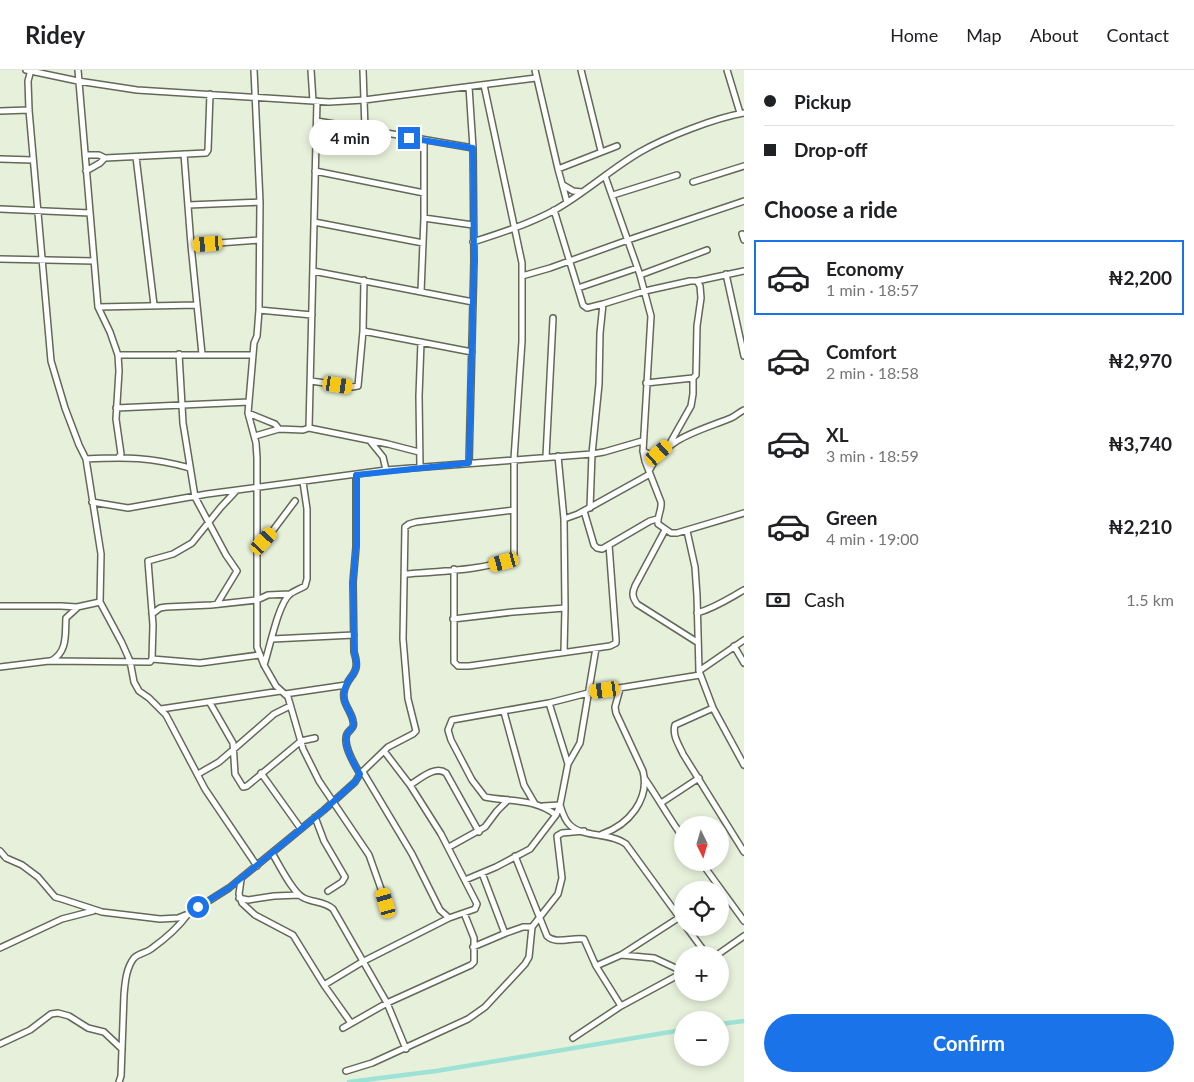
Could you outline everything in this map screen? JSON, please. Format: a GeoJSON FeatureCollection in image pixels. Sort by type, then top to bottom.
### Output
{"type":"FeatureCollection","features":[{"type":"Feature","properties":{"kind":"street"},"geometry":{"type":"LineString","coordinates":[[256,866],[198,774],[166,715],[139,691],[134,682],[130,661],[116,629],[100,602],[101,554],[86,459],[78,445],[51,361],[28,110],[29,70],[78,82],[137,90],[329,102],[364,100],[536,78]]}},
{"type":"Feature","properties":{"kind":"street"},"geometry":{"type":"LineString","coordinates":[[78,70],[98,307],[118,355],[119,372],[116,419],[121,454],[119,457]]}},
{"type":"Feature","properties":{"kind":"street"},"geometry":{"type":"LineString","coordinates":[[254,70],[260,202],[259,310],[258,336],[254,343],[248,414],[257,458],[257,647],[259,655],[276,686],[283,692],[290,706],[301,741],[319,782],[369,855],[386,903]]}},
{"type":"Feature","properties":{"kind":"street"},"geometry":{"type":"LineString","coordinates":[[309,428],[317,121],[312,70]]}},
{"type":"Feature","properties":{"kind":"street"},"geometry":{"type":"LineString","coordinates":[[363,70],[365,129]]}},
{"type":"Feature","properties":{"kind":"street"},"geometry":{"type":"LineString","coordinates":[[535,70],[567,202]]}},
{"type":"Feature","properties":{"kind":"street"},"geometry":{"type":"LineString","coordinates":[[581,70],[601,151]]}},
{"type":"Feature","properties":{"kind":"street"},"geometry":{"type":"LineString","coordinates":[[473,242],[515,228],[554,210],[641,151],[674,136],[742,113],[727,70]]}},
{"type":"Feature","properties":{"kind":"street"},"geometry":{"type":"LineString","coordinates":[[405,574],[488,566],[511,558],[514,554],[514,459],[522,341],[522,263],[484,85]]}},
{"type":"Feature","properties":{"kind":"street"},"geometry":{"type":"LineString","coordinates":[[469,87],[473,148],[473,302],[469,463]]}},
{"type":"Feature","properties":{"kind":"street"},"geometry":{"type":"LineString","coordinates":[[85,155],[99,155],[105,158],[206,153],[208,150],[210,94]]}},
{"type":"Feature","properties":{"kind":"street"},"geometry":{"type":"LineString","coordinates":[[0,111],[28,110]]}},
{"type":"Feature","properties":{"kind":"street"},"geometry":{"type":"LineString","coordinates":[[317,121],[473,148]]}},
{"type":"Feature","properties":{"kind":"street"},"geometry":{"type":"LineString","coordinates":[[421,292],[424,218],[424,140]]}},
{"type":"Feature","properties":{"kind":"street"},"geometry":{"type":"LineString","coordinates":[[558,168],[617,146]]}},
{"type":"Feature","properties":{"kind":"street"},"geometry":{"type":"LineString","coordinates":[[184,154],[202,354]]}},
{"type":"Feature","properties":{"kind":"street"},"geometry":{"type":"LineString","coordinates":[[136,157],[154,305]]}},
{"type":"Feature","properties":{"kind":"street"},"geometry":{"type":"LineString","coordinates":[[86,171],[105,158]]}},
{"type":"Feature","properties":{"kind":"street"},"geometry":{"type":"LineString","coordinates":[[0,159],[33,160]]}},
{"type":"Feature","properties":{"kind":"street"},"geometry":{"type":"LineString","coordinates":[[693,182],[744,166]]}},
{"type":"Feature","properties":{"kind":"street"},"geometry":{"type":"LineString","coordinates":[[315,171],[424,193]]}},
{"type":"Feature","properties":{"kind":"street"},"geometry":{"type":"LineString","coordinates":[[613,195],[677,175]]}},
{"type":"Feature","properties":{"kind":"street"},"geometry":{"type":"LineString","coordinates":[[604,176],[613,195],[638,268],[651,316],[642,441],[649,473],[661,502],[662,510],[658,522]]}},
{"type":"Feature","properties":{"kind":"street"},"geometry":{"type":"LineString","coordinates":[[562,185],[573,191],[583,192]]}},
{"type":"Feature","properties":{"kind":"street"},"geometry":{"type":"LineString","coordinates":[[522,276],[744,201]]}},
{"type":"Feature","properties":{"kind":"street"},"geometry":{"type":"LineString","coordinates":[[188,205],[260,202]]}},
{"type":"Feature","properties":{"kind":"street"},"geometry":{"type":"LineString","coordinates":[[0,209],[90,213]]}},
{"type":"Feature","properties":{"kind":"street"},"geometry":{"type":"LineString","coordinates":[[554,210],[585,308],[645,291],[744,271]]}},
{"type":"Feature","properties":{"kind":"street"},"geometry":{"type":"LineString","coordinates":[[424,218],[473,225]]}},
{"type":"Feature","properties":{"kind":"street"},"geometry":{"type":"LineString","coordinates":[[314,222],[423,243]]}},
{"type":"Feature","properties":{"kind":"street"},"geometry":{"type":"LineString","coordinates":[[742,234],[744,240]]}},
{"type":"Feature","properties":{"kind":"street"},"geometry":{"type":"LineString","coordinates":[[191,245],[259,240]]}},
{"type":"Feature","properties":{"kind":"street"},"geometry":{"type":"LineString","coordinates":[[640,275],[707,250]]}},
{"type":"Feature","properties":{"kind":"street"},"geometry":{"type":"LineString","coordinates":[[0,259],[94,261]]}},
{"type":"Feature","properties":{"kind":"street"},"geometry":{"type":"LineString","coordinates":[[578,288],[638,268]]}},
{"type":"Feature","properties":{"kind":"street"},"geometry":{"type":"LineString","coordinates":[[313,271],[473,302]]}},
{"type":"Feature","properties":{"kind":"street"},"geometry":{"type":"LineString","coordinates":[[726,274],[744,356]]}},
{"type":"Feature","properties":{"kind":"street"},"geometry":{"type":"LineString","coordinates":[[311,381],[352,388],[358,386],[363,331],[364,280]]}},
{"type":"Feature","properties":{"kind":"street"},"geometry":{"type":"LineString","coordinates":[[668,445],[691,406],[693,378],[696,375],[697,326],[701,298],[700,286],[697,282]]}},
{"type":"Feature","properties":{"kind":"street"},"geometry":{"type":"LineString","coordinates":[[590,508],[603,304]]}},
{"type":"Feature","properties":{"kind":"street"},"geometry":{"type":"LineString","coordinates":[[98,307],[197,305]]}},
{"type":"Feature","properties":{"kind":"street"},"geometry":{"type":"LineString","coordinates":[[259,310],[312,315]]}},
{"type":"Feature","properties":{"kind":"street"},"geometry":{"type":"LineString","coordinates":[[546,457],[552,318]]}},
{"type":"Feature","properties":{"kind":"street"},"geometry":{"type":"LineString","coordinates":[[363,331],[472,352]]}},
{"type":"Feature","properties":{"kind":"street"},"geometry":{"type":"LineString","coordinates":[[420,467],[421,342]]}},
{"type":"Feature","properties":{"kind":"street"},"geometry":{"type":"LineString","coordinates":[[178,354],[183,423],[195,497],[226,555],[237,571],[217,604]]}},
{"type":"Feature","properties":{"kind":"street"},"geometry":{"type":"LineString","coordinates":[[118,355],[253,355]]}},
{"type":"Feature","properties":{"kind":"street"},"geometry":{"type":"LineString","coordinates":[[646,382],[693,378]]}},
{"type":"Feature","properties":{"kind":"street"},"geometry":{"type":"LineString","coordinates":[[116,408],[249,402]]}},
{"type":"Feature","properties":{"kind":"street"},"geometry":{"type":"LineString","coordinates":[[564,518],[590,508],[649,473],[659,453],[668,445],[744,410]]}},
{"type":"Feature","properties":{"kind":"street"},"geometry":{"type":"LineString","coordinates":[[248,414],[275,424],[278,428]]}},
{"type":"Feature","properties":{"kind":"street"},"geometry":{"type":"LineString","coordinates":[[254,436],[278,428],[303,430],[309,428],[419,452]]}},
{"type":"Feature","properties":{"kind":"street"},"geometry":{"type":"LineString","coordinates":[[370,440],[383,457],[386,470]]}},
{"type":"Feature","properties":{"kind":"street"},"geometry":{"type":"LineString","coordinates":[[92,502],[128,508],[276,484],[386,470],[592,454],[642,441]]}},
{"type":"Feature","properties":{"kind":"street"},"geometry":{"type":"LineString","coordinates":[[643,451],[649,454],[659,453]]}},
{"type":"Feature","properties":{"kind":"street"},"geometry":{"type":"LineString","coordinates":[[558,456],[564,518],[564,652]]}},
{"type":"Feature","properties":{"kind":"street"},"geometry":{"type":"LineString","coordinates":[[86,459],[151,458],[190,468]]}},
{"type":"Feature","properties":{"kind":"street"},"geometry":{"type":"LineString","coordinates":[[356,475],[356,547],[353,582],[354,652],[357,664],[352,678],[346,685],[344,694],[345,706],[354,723],[353,728],[347,734],[346,740],[351,757],[412,854],[440,910],[449,918]]}},
{"type":"Feature","properties":{"kind":"street"},"geometry":{"type":"LineString","coordinates":[[264,664],[284,602],[290,594],[305,586],[307,579],[307,509],[303,482]]}},
{"type":"Feature","properties":{"kind":"street"},"geometry":{"type":"LineString","coordinates":[[152,659],[152,602],[148,561],[173,554],[192,543],[236,491]]}},
{"type":"Feature","properties":{"kind":"street"},"geometry":{"type":"LineString","coordinates":[[256,550],[272,533],[295,501]]}},
{"type":"Feature","properties":{"kind":"street"},"geometry":{"type":"LineString","coordinates":[[0,851],[6,858],[22,865],[38,877],[54,896],[96,910],[160,919],[178,918],[188,914],[229,888],[355,782],[388,747],[414,734],[416,731],[408,699],[403,639],[405,527],[409,524],[514,510]]}},
{"type":"Feature","properties":{"kind":"street"},"geometry":{"type":"LineString","coordinates":[[584,511],[597,548],[602,549],[650,521],[658,522],[665,530],[671,533],[677,533],[744,513]]}},
{"type":"Feature","properties":{"kind":"street"},"geometry":{"type":"LineString","coordinates":[[665,530],[635,586],[633,598],[637,604],[697,642]]}},
{"type":"Feature","properties":{"kind":"street"},"geometry":{"type":"LineString","coordinates":[[687,531],[695,567],[699,673],[714,708],[744,765]]}},
{"type":"Feature","properties":{"kind":"street"},"geometry":{"type":"LineString","coordinates":[[454,569],[454,662],[458,666],[596,648],[616,643],[609,546]]}},
{"type":"Feature","properties":{"kind":"street"},"geometry":{"type":"LineString","coordinates":[[697,612],[709,610],[744,590]]}},
{"type":"Feature","properties":{"kind":"street"},"geometry":{"type":"LineString","coordinates":[[152,614],[160,608],[166,607],[257,600],[268,595],[290,594]]}},
{"type":"Feature","properties":{"kind":"street"},"geometry":{"type":"LineString","coordinates":[[0,606],[61,606],[77,608],[100,602]]}},
{"type":"Feature","properties":{"kind":"street"},"geometry":{"type":"LineString","coordinates":[[152,602],[166,607]]}},
{"type":"Feature","properties":{"kind":"street"},"geometry":{"type":"LineString","coordinates":[[50,662],[57,658],[65,642],[66,618],[77,608]]}},
{"type":"Feature","properties":{"kind":"street"},"geometry":{"type":"LineString","coordinates":[[454,619],[565,608]]}},
{"type":"Feature","properties":{"kind":"street"},"geometry":{"type":"LineString","coordinates":[[272,638],[354,635]]}},
{"type":"Feature","properties":{"kind":"street"},"geometry":{"type":"LineString","coordinates":[[556,815],[535,804],[485,797],[472,780],[451,740],[448,730],[452,720],[504,712],[588,693],[699,673],[744,640]]}},
{"type":"Feature","properties":{"kind":"street"},"geometry":{"type":"LineString","coordinates":[[734,646],[744,663]]}},
{"type":"Feature","properties":{"kind":"street"},"geometry":{"type":"LineString","coordinates":[[465,880],[530,849],[556,815],[560,805],[568,764],[580,743],[596,648]]}},
{"type":"Feature","properties":{"kind":"street"},"geometry":{"type":"LineString","coordinates":[[0,667],[50,662],[150,662],[152,659],[200,663],[259,655]]}},
{"type":"Feature","properties":{"kind":"street"},"geometry":{"type":"LineString","coordinates":[[161,709],[346,685]]}},
{"type":"Feature","properties":{"kind":"street"},"geometry":{"type":"LineString","coordinates":[[620,688],[615,707],[616,713],[639,761],[645,779],[674,825]]}},
{"type":"Feature","properties":{"kind":"street"},"geometry":{"type":"LineString","coordinates":[[210,703],[233,743],[235,774],[243,787],[247,786],[301,741],[315,738]]}},
{"type":"Feature","properties":{"kind":"street"},"geometry":{"type":"LineString","coordinates":[[549,703],[568,764]]}},
{"type":"Feature","properties":{"kind":"street"},"geometry":{"type":"LineString","coordinates":[[198,774],[219,762],[233,751],[274,714],[290,706]]}},
{"type":"Feature","properties":{"kind":"street"},"geometry":{"type":"LineString","coordinates":[[714,708],[676,725],[674,729],[675,737],[683,754],[744,852]]}},
{"type":"Feature","properties":{"kind":"street"},"geometry":{"type":"LineString","coordinates":[[504,712],[524,785],[535,804]]}},
{"type":"Feature","properties":{"kind":"street"},"geometry":{"type":"LineString","coordinates":[[324,985],[362,962],[477,906],[449,847],[410,785],[384,751]]}},
{"type":"Feature","properties":{"kind":"street"},"geometry":{"type":"LineString","coordinates":[[410,785],[436,770],[442,769],[446,772],[479,832]]}},
{"type":"Feature","properties":{"kind":"street"},"geometry":{"type":"LineString","coordinates":[[261,774],[301,829]]}},
{"type":"Feature","properties":{"kind":"street"},"geometry":{"type":"LineString","coordinates":[[661,803],[699,778]]}},
{"type":"Feature","properties":{"kind":"street"},"geometry":{"type":"LineString","coordinates":[[601,834],[611,831],[628,819],[636,809],[644,793],[645,779]]}},
{"type":"Feature","properties":{"kind":"street"},"geometry":{"type":"LineString","coordinates":[[449,847],[479,832],[508,800]]}},
{"type":"Feature","properties":{"kind":"street"},"geometry":{"type":"LineString","coordinates":[[542,806],[560,805]]}},
{"type":"Feature","properties":{"kind":"street"},"geometry":{"type":"LineString","coordinates":[[560,805],[568,823],[584,831]]}},
{"type":"Feature","properties":{"kind":"street"},"geometry":{"type":"LineString","coordinates":[[315,817],[324,841],[346,876],[342,882],[328,891]]}},
{"type":"Feature","properties":{"kind":"street"},"geometry":{"type":"LineString","coordinates":[[346,1071],[406,1049],[468,1019],[485,1008],[525,964],[532,927],[558,894],[562,878],[557,836],[562,833],[584,831],[613,837],[626,844],[674,909]]}},
{"type":"Feature","properties":{"kind":"street"},"geometry":{"type":"LineString","coordinates":[[272,853],[299,895],[306,899],[324,902],[333,909],[386,1003],[406,1049]]}},
{"type":"Feature","properties":{"kind":"street"},"geometry":{"type":"LineString","coordinates":[[515,856],[547,936],[551,940],[584,939],[596,966],[621,1006]]}},
{"type":"Feature","properties":{"kind":"street"},"geometry":{"type":"LineString","coordinates":[[708,871],[744,921]]}},
{"type":"Feature","properties":{"kind":"street"},"geometry":{"type":"LineString","coordinates":[[482,873],[506,933]]}},
{"type":"Feature","properties":{"kind":"street"},"geometry":{"type":"LineString","coordinates":[[241,879],[239,898],[242,903],[255,915],[293,935],[350,1023]]}},
{"type":"Feature","properties":{"kind":"street"},"geometry":{"type":"LineString","coordinates":[[239,898],[248,900],[299,895]]}},
{"type":"Feature","properties":{"kind":"street"},"geometry":{"type":"LineString","coordinates":[[0,948],[62,919],[96,910]]}},
{"type":"Feature","properties":{"kind":"street"},"geometry":{"type":"LineString","coordinates":[[343,1028],[386,1003],[471,966],[474,962],[474,938],[464,913]]}},
{"type":"Feature","properties":{"kind":"street"},"geometry":{"type":"LineString","coordinates":[[120,1082],[124,990],[131,963],[139,954],[148,951],[176,928],[188,914]]}},
{"type":"Feature","properties":{"kind":"street"},"geometry":{"type":"LineString","coordinates":[[596,966],[621,955],[674,923]]}},
{"type":"Feature","properties":{"kind":"street"},"geometry":{"type":"LineString","coordinates":[[473,947],[522,927],[532,927]]}},
{"type":"Feature","properties":{"kind":"street"},"geometry":{"type":"LineString","coordinates":[[729,947],[744,936]]}},
{"type":"Feature","properties":{"kind":"street"},"geometry":{"type":"LineString","coordinates":[[621,955],[654,958],[674,968]]}},
{"type":"Feature","properties":{"kind":"street"},"geometry":{"type":"LineString","coordinates":[[573,1038],[621,1006],[674,976]]}},
{"type":"Feature","properties":{"kind":"street"},"geometry":{"type":"LineString","coordinates":[[0,1044],[30,1030],[51,1014],[58,1013],[69,1016],[88,1028],[104,1032],[122,1049]]}},
{"type":"Feature","properties":{"kind":"waterway"},"geometry":{"type":"LineString","coordinates":[[729,1023],[744,1021]]}},
{"type":"Feature","properties":{"kind":"waterway"},"geometry":{"type":"LineString","coordinates":[[349,1082],[436,1071],[674,1031]]}},
{"type":"Feature","properties":{"kind":"route"},"geometry":{"type":"LineString","coordinates":[[198,907],[229,888],[256,866],[324,810],[355,782],[360,774],[351,757],[346,740],[347,734],[353,728],[354,723],[345,706],[344,694],[346,685],[352,678],[357,664],[354,652],[353,582],[356,547],[356,475],[386,470],[469,463],[474,260],[473,148],[409,138]]}}]}
